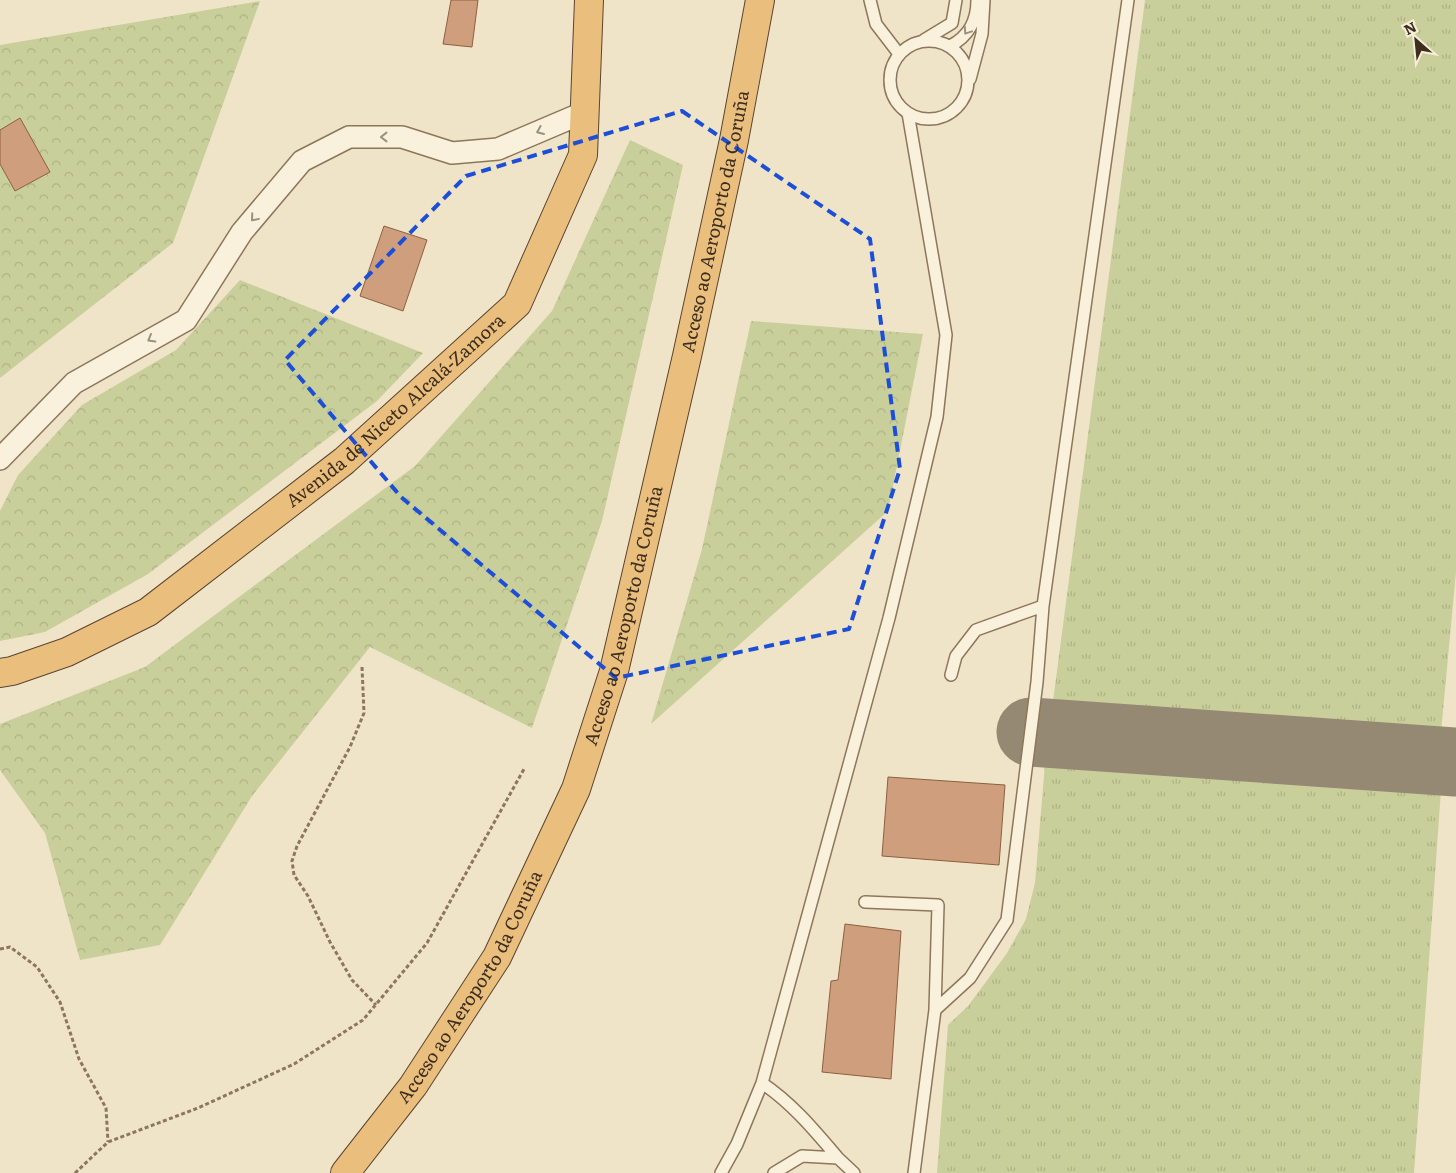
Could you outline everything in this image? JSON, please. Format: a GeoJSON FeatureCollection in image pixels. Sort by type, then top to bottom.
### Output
{"type":"FeatureCollection","features":[{"type":"Feature","properties":{"kind":"highway","name":"Avenida de Niceto Alcalá-Zamora"},"geometry":{"type":"LineString","coordinates":[[0,673],[12,671],[66,652],[148,612],[344,461],[517,304],[583,155],[589,0]]}},
{"type":"Feature","properties":{"kind":"highway","name":"Acceso ao Aeroporto da Coruña"},"geometry":{"type":"LineString","coordinates":[[345,1173],[413,1086],[497,957],[576,789],[614,671],[687,356],[732,149],[760,0]]}},
{"type":"Feature","properties":{"kind":"street"},"geometry":{"type":"LineString","coordinates":[[0,459],[74,383],[186,320],[242,232],[302,160],[350,137],[402,137],[452,153],[498,149],[585,112]]}},
{"type":"Feature","properties":{"kind":"lane"},"geometry":{"type":"LineString","coordinates":[[870,0],[876,24],[899,54]]}},
{"type":"Feature","properties":{"kind":"lane"},"geometry":{"type":"LineString","coordinates":[[924,41],[952,23],[956,0]]}},
{"type":"Feature","properties":{"kind":"lane"},"geometry":{"type":"LineString","coordinates":[[950,46],[960,41],[970,30],[977,10],[977,0]]}},
{"type":"Feature","properties":{"kind":"lane"},"geometry":{"type":"LineString","coordinates":[[969,83],[965,62],[958,53],[950,46],[933,41],[914,43],[899,54],[892,66],[890,79],[892,92],[898,104],[908,113],[920,118],[934,119],[946,115],[958,107],[965,96],[969,83],[982,34],[984,0]]}},
{"type":"Feature","properties":{"kind":"lane"},"geometry":{"type":"LineString","coordinates":[[935,1010],[970,978],[1008,920],[1037,682],[1043,606],[1128,0]]}},
{"type":"Feature","properties":{"kind":"lane"},"geometry":{"type":"LineString","coordinates":[[721,1173],[737,1144],[762,1083],[889,618],[937,417],[946,335],[908,113]]}},
{"type":"Feature","properties":{"kind":"lane"},"geometry":{"type":"LineString","coordinates":[[951,675],[956,656],[976,630],[1043,606]]}},
{"type":"Feature","properties":{"kind":"lane"},"geometry":{"type":"LineString","coordinates":[[865,902],[938,905],[935,1010],[914,1173]]}},
{"type":"Feature","properties":{"kind":"lane"},"geometry":{"type":"LineString","coordinates":[[762,1083],[775,1092],[808,1122],[838,1158],[854,1173]]}},
{"type":"Feature","properties":{"kind":"lane"},"geometry":{"type":"LineString","coordinates":[[774,1173],[802,1156],[838,1158]]}},
{"type":"Feature","properties":{"kind":"path"},"geometry":{"type":"LineString","coordinates":[[362,667],[364,712],[350,747],[297,846],[292,861],[294,875],[308,896],[330,942],[352,980],[376,1005]]}},
{"type":"Feature","properties":{"kind":"path"},"geometry":{"type":"LineString","coordinates":[[75,1173],[108,1142],[198,1108],[294,1064],[363,1020],[427,943],[524,769]]}},
{"type":"Feature","properties":{"kind":"path"},"geometry":{"type":"LineString","coordinates":[[0,949],[10,947],[37,967],[60,1002],[79,1059],[106,1108],[108,1142]]}},
{"type":"Feature","properties":{"kind":"highlighted area"},"geometry":{"type":"Polygon","coordinates":[[[682,111],[870,239],[900,469],[849,629],[616,678],[401,497],[285,360],[466,176],[682,111]]]}},
{"type":"Feature","properties":{"kind":"green space"},"geometry":{"type":"Polygon","coordinates":[[[1145,0],[1456,0],[1456,572],[1440,743],[1052,709],[1145,0]]]}},
{"type":"Feature","properties":{"kind":"green space"},"geometry":{"type":"Polygon","coordinates":[[[260,1],[173,243],[0,378],[0,45],[260,1]]]}},
{"type":"Feature","properties":{"kind":"green space"},"geometry":{"type":"Polygon","coordinates":[[[630,140],[683,165],[602,521],[532,728],[370,647],[252,796],[160,945],[80,960],[45,833],[0,770],[0,724],[145,667],[415,466],[552,311],[630,140]]]}},
{"type":"Feature","properties":{"kind":"green space"},"geometry":{"type":"Polygon","coordinates":[[[240,280],[423,353],[377,401],[148,574],[45,632],[0,641],[0,511],[18,475],[82,405],[176,350],[240,280]]]}},
{"type":"Feature","properties":{"kind":"green space"},"geometry":{"type":"Polygon","coordinates":[[[751,321],[923,334],[888,511],[651,724],[702,549],[751,321]]]}},
{"type":"Feature","properties":{"kind":"green space"},"geometry":{"type":"Polygon","coordinates":[[[1046,752],[1442,776],[1414,1173],[937,1173],[948,1025],[968,1006],[988,979],[1007,953],[1026,919],[1035,883],[1046,752]]]}},
{"type":"Feature","properties":{"kind":"building"},"geometry":{"type":"Polygon","coordinates":[[[451,0],[478,0],[472,47],[443,44],[451,0]]]}},
{"type":"Feature","properties":{"kind":"building"},"geometry":{"type":"Polygon","coordinates":[[[20,118],[50,172],[15,191],[0,164],[0,130],[20,118]]]}},
{"type":"Feature","properties":{"kind":"building"},"geometry":{"type":"Polygon","coordinates":[[[384,226],[427,240],[403,311],[360,296],[384,226]]]}},
{"type":"Feature","properties":{"kind":"building"},"geometry":{"type":"Polygon","coordinates":[[[888,777],[1005,785],[999,865],[882,856],[888,777]]]}},
{"type":"Feature","properties":{"kind":"building"},"geometry":{"type":"Polygon","coordinates":[[[845,924],[901,931],[891,1079],[822,1072],[831,981],[838,980],[845,924]]]}},
{"type":"Feature","properties":{"kind":"taxiway"},"geometry":{"type":"LineString","coordinates":[[1031,732],[1456,762]]}}]}
